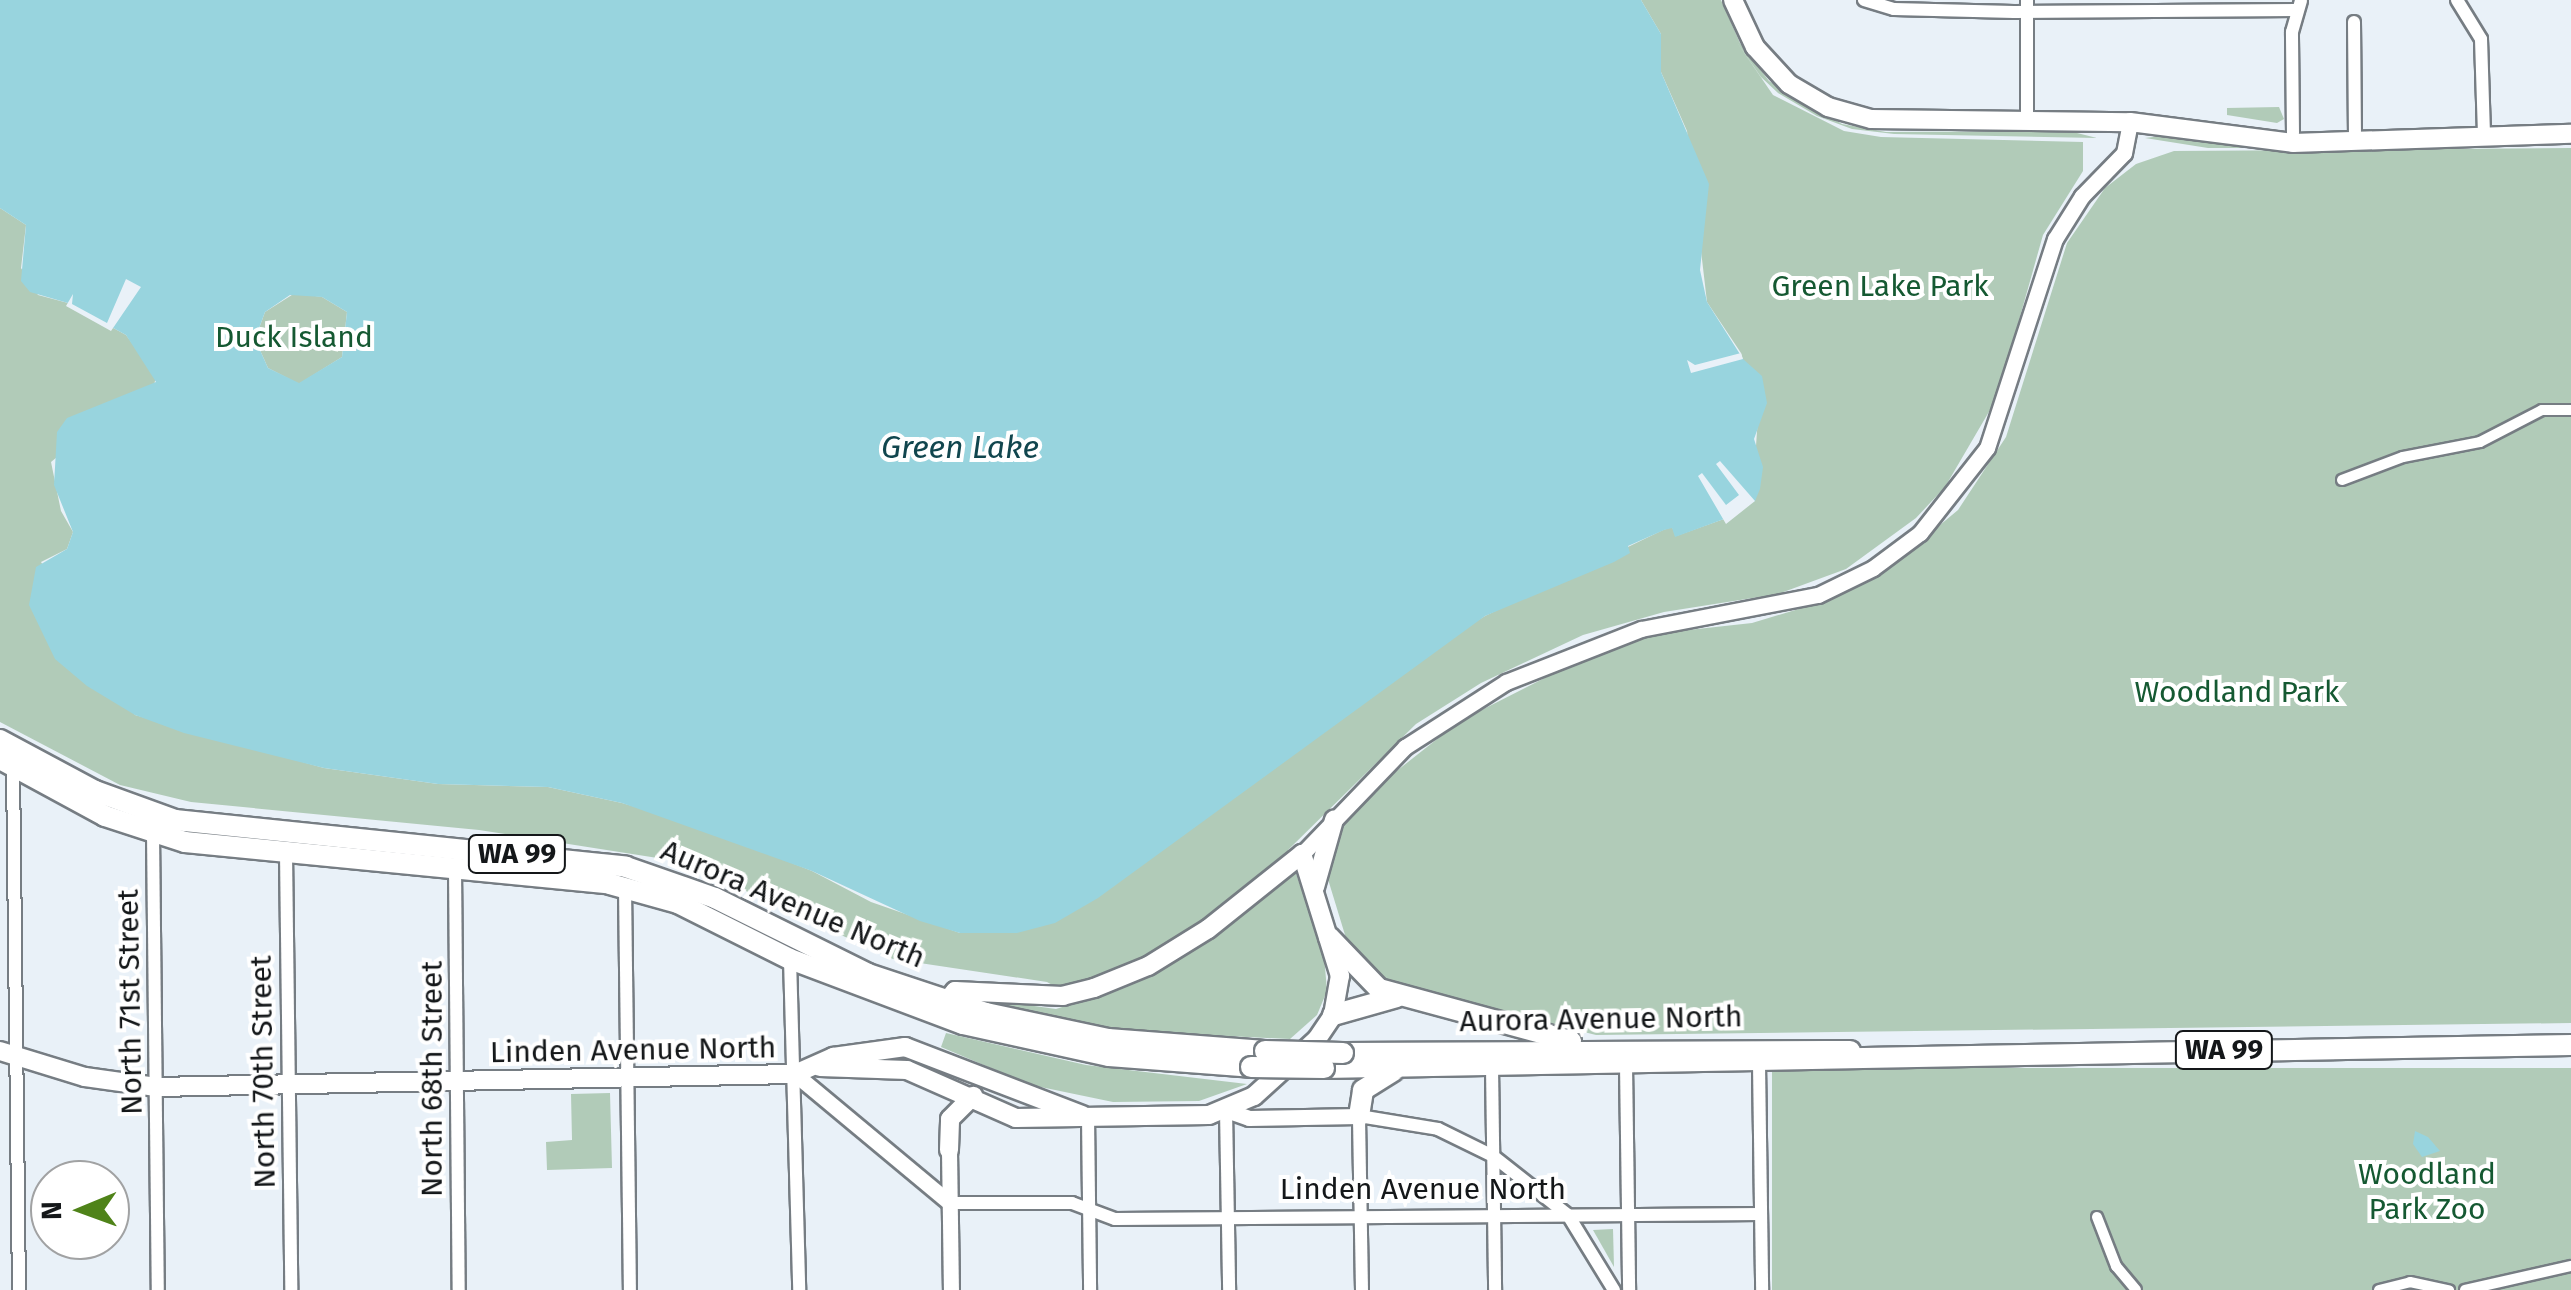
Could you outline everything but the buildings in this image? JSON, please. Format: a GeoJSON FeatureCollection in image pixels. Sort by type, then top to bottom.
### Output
{"type":"FeatureCollection","features":[{"type":"Feature","properties":{"kind":"highway","name":"Aurora Avenue North"},"geometry":{"type":"LineString","coordinates":[[0,740],[120,802],[203,826],[580,859],[649,873],[715,898],[832,960],[946,1002],[1108,1039],[1324,1068],[1760,1064],[1876,1055],[2571,1045]]}},
{"type":"Feature","properties":{"kind":"highway","name":"Aurora Avenue North"},"geometry":{"type":"LineString","coordinates":[[6,762],[82,806],[153,834],[286,853],[625,887],[695,910],[790,959],[1012,1037],[1142,1060],[1258,1059],[1344,1052],[1607,1049],[1816,1048],[1876,1055]]}},
{"type":"Feature","properties":{"kind":"highway"},"geometry":{"type":"LineString","coordinates":[[1330,937],[1365,980],[1398,997],[1607,1049]]}},
{"type":"Feature","properties":{"kind":"highway"},"geometry":{"type":"LineString","coordinates":[[1333,1015],[1398,997]]}},
{"type":"Feature","properties":{"kind":"highway"},"geometry":{"type":"LineString","coordinates":[[1359,1116],[1362,1090],[1398,1068]]}},
{"type":"Feature","properties":{"kind":"main road"},"geometry":{"type":"LineString","coordinates":[[1732,0],[1762,58],[1828,107],[1883,120],[2130,122],[2292,143],[2302,136],[2571,134]]}},
{"type":"Feature","properties":{"kind":"main road"},"geometry":{"type":"LineString","coordinates":[[1314,897],[1320,856],[1334,820]]}},
{"type":"Feature","properties":{"kind":"main road"},"geometry":{"type":"LineString","coordinates":[[946,1002],[955,991],[1063,996],[1112,981],[1208,929],[1302,854],[1340,976],[1333,1015],[1264,1087],[1226,1110],[1016,1118],[968,1106],[957,1117],[949,1150]]}},
{"type":"Feature","properties":{"kind":"main road"},"geometry":{"type":"LineString","coordinates":[[795,1074],[833,1057],[894,1048],[918,1050],[1038,1102]]}},
{"type":"Feature","properties":{"kind":"main road"},"geometry":{"type":"LineString","coordinates":[[894,1048],[898,1069]]}},
{"type":"Feature","properties":{"kind":"main road","name":"Linden Avenue North"},"geometry":{"type":"LineString","coordinates":[[8,1055],[85,1077],[156,1086],[795,1074]]}},
{"type":"Feature","properties":{"kind":"main road"},"geometry":{"type":"LineString","coordinates":[[820,1066],[898,1069],[1016,1118]]}},
{"type":"Feature","properties":{"kind":"main road"},"geometry":{"type":"LineString","coordinates":[[949,1150],[950,1118],[966,1099],[998,1094],[1088,1117]]}},
{"type":"Feature","properties":{"kind":"street"},"geometry":{"type":"LineString","coordinates":[[1864,0],[1894,9],[2299,5],[2302,136]]}},
{"type":"Feature","properties":{"kind":"street"},"geometry":{"type":"LineString","coordinates":[[2457,0],[2481,38],[2484,135]]}},
{"type":"Feature","properties":{"kind":"street"},"geometry":{"type":"LineString","coordinates":[[2027,6],[2027,120]]}},
{"type":"Feature","properties":{"kind":"street"},"geometry":{"type":"LineString","coordinates":[[2354,22],[2355,137]]}},
{"type":"Feature","properties":{"kind":"street"},"geometry":{"type":"LineString","coordinates":[[1302,854],[1405,747],[1506,682],[1641,629],[1818,595],[1873,568],[1920,533],[1986,448],[2055,239],[2082,196],[2124,154],[2130,122]]}},
{"type":"Feature","properties":{"kind":"street"},"geometry":{"type":"LineString","coordinates":[[2342,480],[2403,456],[2480,442],[2542,410],[2571,410]]}},
{"type":"Feature","properties":{"kind":"street"},"geometry":{"type":"LineString","coordinates":[[6,762],[8,1055],[19,1290]]}},
{"type":"Feature","properties":{"kind":"street","name":"North 71st Street"},"geometry":{"type":"LineString","coordinates":[[153,834],[158,1290]]}},
{"type":"Feature","properties":{"kind":"street","name":"North 70th Street"},"geometry":{"type":"LineString","coordinates":[[286,853],[291,1290]]}},
{"type":"Feature","properties":{"kind":"street","name":"North 68th Street"},"geometry":{"type":"LineString","coordinates":[[455,868],[459,1290]]}},
{"type":"Feature","properties":{"kind":"street"},"geometry":{"type":"LineString","coordinates":[[625,887],[630,1290]]}},
{"type":"Feature","properties":{"kind":"street"},"geometry":{"type":"LineString","coordinates":[[790,959],[799,1290]]}},
{"type":"Feature","properties":{"kind":"street"},"geometry":{"type":"LineString","coordinates":[[1760,1064],[1762,1290]]}},
{"type":"Feature","properties":{"kind":"street"},"geometry":{"type":"LineString","coordinates":[[1626,1066],[1629,1290]]}},
{"type":"Feature","properties":{"kind":"street"},"geometry":{"type":"LineString","coordinates":[[1492,1067],[1495,1290]]}},
{"type":"Feature","properties":{"kind":"street","name":"Linden Avenue North"},"geometry":{"type":"LineString","coordinates":[[795,1074],[950,1203],[1072,1202],[1115,1219],[1761,1214]]}},
{"type":"Feature","properties":{"kind":"street"},"geometry":{"type":"LineString","coordinates":[[1229,1290],[1226,1110],[1249,1118],[1359,1116],[1426,1126],[1493,1156],[1568,1215],[1614,1290]]}},
{"type":"Feature","properties":{"kind":"street"},"geometry":{"type":"LineString","coordinates":[[1359,1116],[1362,1290]]}},
{"type":"Feature","properties":{"kind":"street"},"geometry":{"type":"LineString","coordinates":[[1088,1117],[1090,1290]]}},
{"type":"Feature","properties":{"kind":"street"},"geometry":{"type":"LineString","coordinates":[[949,1150],[952,1290]]}},
{"type":"Feature","properties":{"kind":"street"},"geometry":{"type":"LineString","coordinates":[[2097,1216],[2116,1266],[2136,1290]]}},
{"type":"Feature","properties":{"kind":"street"},"geometry":{"type":"LineString","coordinates":[[2465,1290],[2571,1266]]}},
{"type":"Feature","properties":{"kind":"street"},"geometry":{"type":"LineString","coordinates":[[2379,1290],[2410,1282],[2448,1290]]}},
{"type":"Feature","properties":{"kind":"green space","name":"Green Lake Park"},"geometry":{"type":"Polygon","coordinates":[[[1641,0],[1721,0],[1740,43],[1769,81],[1842,124],[1886,132],[2069,131],[2097,138],[1894,134],[1852,129],[1817,116],[1778,93],[1761,77],[1734,38],[1773,95],[1844,131],[1881,137],[2083,142],[2083,171],[2043,235],[1997,398],[1945,487],[1916,518],[1846,569],[1778,594],[1664,612],[1583,635],[1481,683],[1416,724],[1288,850],[1324,955],[1327,991],[1317,1015],[1290,1039],[1125,1031],[990,1006],[992,1000],[1056,1009],[1081,1001],[1047,982],[893,959],[683,862],[479,830],[191,802],[120,785],[0,722],[0,208],[26,225],[21,268],[38,295],[68,303],[126,335],[156,375],[154,386],[132,395],[51,462],[61,511],[73,532],[67,549],[41,562],[135,715],[324,768],[438,784],[548,787],[622,803],[693,824],[812,871],[871,902],[960,933],[1485,616],[1663,530],[1672,527],[1676,536],[1724,519],[1756,446],[1758,417],[1741,353],[1707,302],[1687,131],[1661,72],[1661,34],[1641,0]]]}},
{"type":"Feature","properties":{"kind":"green space"},"geometry":{"type":"Polygon","coordinates":[[[2279,107],[2284,119],[2277,123],[2227,115],[2227,108],[2279,107]]]}},
{"type":"Feature","properties":{"kind":"green space"},"geometry":{"type":"Polygon","coordinates":[[[2169,135],[2266,148],[2208,148],[2145,138],[2169,135]]]}},
{"type":"Feature","properties":{"kind":"green space","name":"Woodland Park"},"geometry":{"type":"Polygon","coordinates":[[[2571,148],[2571,1023],[1596,1035],[1383,982],[1349,948],[1327,876],[1337,833],[1389,777],[1460,721],[1588,656],[1661,633],[1752,623],[1825,601],[1898,560],[1958,510],[2006,437],[2067,243],[2105,188],[2136,164],[2174,151],[2571,148]]]}},
{"type":"Feature","properties":{"kind":"green space","name":"Duck Island"},"geometry":{"type":"Polygon","coordinates":[[[295,293],[322,297],[347,312],[342,357],[299,384],[268,368],[255,339],[265,312],[295,293]]]}},
{"type":"Feature","properties":{"kind":"green space"},"geometry":{"type":"Polygon","coordinates":[[[946,1033],[1086,1065],[1247,1084],[1199,1101],[1113,1102],[1031,1085],[941,1047],[946,1033]]]}},
{"type":"Feature","properties":{"kind":"green space","name":"Woodland Park Zoo"},"geometry":{"type":"Polygon","coordinates":[[[1772,1068],[2571,1068],[2571,1290],[1772,1290],[1772,1068]]]}},
{"type":"Feature","properties":{"kind":"green space"},"geometry":{"type":"Polygon","coordinates":[[[610,1093],[612,1168],[547,1170],[546,1142],[572,1140],[571,1094],[610,1093]]]}},
{"type":"Feature","properties":{"kind":"green space"},"geometry":{"type":"Polygon","coordinates":[[[1613,1229],[1614,1267],[1593,1230],[1613,1229]]]}},
{"type":"Feature","properties":{"kind":"water","name":"Green Lake"},"geometry":{"type":"Polygon","coordinates":[[[0,0],[1641,0],[1661,34],[1661,72],[1709,184],[1700,270],[1707,302],[1743,359],[1762,376],[1767,403],[1754,439],[1763,467],[1760,489],[1755,501],[1724,519],[1675,537],[1672,528],[1664,530],[1628,546],[1630,553],[1614,562],[1485,616],[1098,898],[1055,923],[1017,933],[960,933],[920,921],[812,871],[622,803],[548,787],[438,784],[324,768],[184,733],[135,715],[87,686],[55,659],[29,605],[36,567],[67,549],[73,532],[54,485],[57,432],[67,418],[156,382],[126,335],[68,303],[30,292],[21,281],[26,225],[0,208],[0,0]],[[290,295],[265,312],[255,339],[268,368],[299,383],[342,357],[347,312],[322,297],[290,295]]]}},
{"type":"Feature","properties":{"kind":"water"},"geometry":{"type":"Polygon","coordinates":[[[2415,1131],[2428,1137],[2440,1151],[2422,1157],[2413,1144],[2415,1131]]]}},
{"type":"Feature","properties":{"kind":"pier"},"geometry":{"type":"Polygon","coordinates":[[[126,279],[141,287],[111,331],[66,306],[73,294],[72,304],[107,323],[126,279]]]}},
{"type":"Feature","properties":{"kind":"pier"},"geometry":{"type":"Polygon","coordinates":[[[1741,353],[1743,359],[1691,373],[1687,360],[1695,365],[1741,353]]]}},
{"type":"Feature","properties":{"kind":"pier"},"geometry":{"type":"Polygon","coordinates":[[[1720,461],[1755,501],[1726,524],[1698,476],[1702,473],[1726,505],[1739,495],[1716,464],[1720,461]]]}}]}
